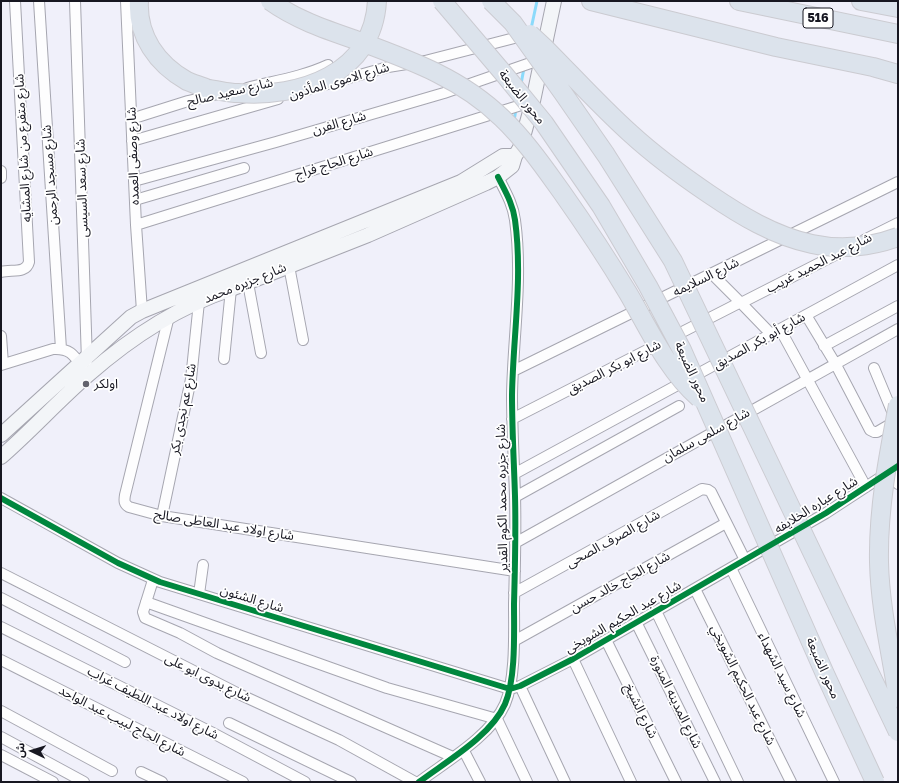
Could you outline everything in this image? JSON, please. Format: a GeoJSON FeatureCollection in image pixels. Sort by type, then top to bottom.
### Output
{"type":"FeatureCollection","features":[{"type":"Feature","properties":{"kind":"highway"},"geometry":{"type":"LineString","coordinates":[[139,1],[138,12],[142,30],[147,42],[155,54],[169,68],[188,81],[208,89],[238,94],[264,93],[304,88],[328,78],[348,64],[363,46],[371,30],[377,10],[377,1]]}},
{"type":"Feature","properties":{"kind":"highway"},"geometry":{"type":"LineString","coordinates":[[270,1],[303,20],[407,59],[448,78],[476,96],[502,118],[524,142],[594,238],[610,262],[665,358],[691,391],[707,405]]}},
{"type":"Feature","properties":{"kind":"highway","name":"محور الضبعة"},"geometry":{"type":"LineString","coordinates":[[442,1],[544,123],[601,206],[662,312],[682,350],[825,674],[876,782]]}},
{"type":"Feature","properties":{"kind":"highway"},"geometry":{"type":"LineString","coordinates":[[491,1],[513,24],[606,155],[674,261],[898,732]]}},
{"type":"Feature","properties":{"kind":"highway"},"geometry":{"type":"LineString","coordinates":[[591,1],[776,47],[895,73]]}},
{"type":"Feature","properties":{"kind":"highway","name":"516"},"geometry":{"type":"LineString","coordinates":[[739,1],[898,34]]}},
{"type":"Feature","properties":{"kind":"highway"},"geometry":{"type":"LineString","coordinates":[[861,1],[898,8]]}},
{"type":"Feature","properties":{"kind":"highway"},"geometry":{"type":"LineString","coordinates":[[513,24],[529,34],[544,47],[629,132],[660,158],[720,202],[755,223],[812,244],[828,246],[865,246],[882,243],[898,237]]}},
{"type":"Feature","properties":{"kind":"highway"},"geometry":{"type":"LineString","coordinates":[[898,418],[888,458],[882,502],[879,561],[881,596],[898,698]]}},
{"type":"Feature","properties":{"kind":"main road","name":"شارع جزيره محمد"},"geometry":{"type":"LineString","coordinates":[[1,435],[85,365],[169,316],[214,295],[368,235],[498,178],[512,166],[515,156],[520,148],[533,101],[554,1]]}},
{"type":"Feature","properties":{"kind":"main road","name":"شارع جزيره محمد"},"geometry":{"type":"LineString","coordinates":[[1,457],[131,317],[142,311],[461,182],[503,156],[515,156]]}},
{"type":"Feature","properties":{"kind":"street","name":"شارع متفرع من شارع المشايه"},"geometry":{"type":"LineString","coordinates":[[1,272],[24,269],[28,266],[29,262],[16,1]]}},
{"type":"Feature","properties":{"kind":"street","name":"شارع مسجد الرحمن"},"geometry":{"type":"LineString","coordinates":[[39,1],[61,349]]}},
{"type":"Feature","properties":{"kind":"street","name":"شارع سعد السيسى"},"geometry":{"type":"LineString","coordinates":[[75,1],[85,365]]}},
{"type":"Feature","properties":{"kind":"street","name":"شارع وصفى العمده"},"geometry":{"type":"LineString","coordinates":[[126,1],[134,200],[142,311]]}},
{"type":"Feature","properties":{"kind":"street","name":"شارع الاموى المأذون"},"geometry":{"type":"LineString","coordinates":[[132,141],[388,67],[425,61],[548,28]]}},
{"type":"Feature","properties":{"kind":"street","name":"شارع الفرن"},"geometry":{"type":"LineString","coordinates":[[134,181],[276,142],[444,93],[542,59]]}},
{"type":"Feature","properties":{"kind":"street","name":"شارع سعيد صالح"},"geometry":{"type":"LineString","coordinates":[[131,119],[188,101],[316,71],[328,65]]}},
{"type":"Feature","properties":{"kind":"street","name":"شارع الحاج فراج"},"geometry":{"type":"LineString","coordinates":[[136,225],[533,101]]}},
{"type":"Feature","properties":{"kind":"street"},"geometry":{"type":"LineString","coordinates":[[134,200],[244,168]]}},
{"type":"Feature","properties":{"kind":"street"},"geometry":{"type":"LineString","coordinates":[[1,171],[2,178]]}},
{"type":"Feature","properties":{"kind":"street","name":"شارع جزيره محمد الكوم القدير"},"geometry":{"type":"LineString","coordinates":[[419,782],[453,757],[464,751],[497,719],[515,688],[515,497],[512,419],[518,249],[512,206],[498,178]]}},
{"type":"Feature","properties":{"kind":"street","name":"شارع السلايمه"},"geometry":{"type":"LineString","coordinates":[[513,371],[898,182]]}},
{"type":"Feature","properties":{"kind":"street","name":"شارع عبد الحميد غريب"},"geometry":{"type":"LineString","coordinates":[[740,303],[898,223]]}},
{"type":"Feature","properties":{"kind":"street","name":"شارع أبو بكر الصديق"},"geometry":{"type":"LineString","coordinates":[[514,474],[898,265]]}},
{"type":"Feature","properties":{"kind":"street"},"geometry":{"type":"LineString","coordinates":[[289,266],[303,340]]}},
{"type":"Feature","properties":{"kind":"street"},"geometry":{"type":"LineString","coordinates":[[712,274],[740,303],[776,331],[807,379],[866,487]]}},
{"type":"Feature","properties":{"kind":"street"},"geometry":{"type":"LineString","coordinates":[[248,283],[261,353]]}},
{"type":"Feature","properties":{"kind":"street"},"geometry":{"type":"LineString","coordinates":[[224,359],[231,289]]}},
{"type":"Feature","properties":{"kind":"street","name":"شارع عم نجدى بكر"},"geometry":{"type":"LineString","coordinates":[[162,516],[191,379],[199,302]]}},
{"type":"Feature","properties":{"kind":"street","name":"شارع ابو بكر الصديق"},"geometry":{"type":"LineString","coordinates":[[512,419],[740,303]]}},
{"type":"Feature","properties":{"kind":"street"},"geometry":{"type":"LineString","coordinates":[[824,346],[898,306]]}},
{"type":"Feature","properties":{"kind":"street"},"geometry":{"type":"LineString","coordinates":[[806,315],[835,363],[870,430],[877,432],[898,418],[874,368]]}},
{"type":"Feature","properties":{"kind":"street","name":"شارع اولاد عبد العاطى صالح"},"geometry":{"type":"LineString","coordinates":[[169,316],[124,500],[129,507],[162,516],[515,571]]}},
{"type":"Feature","properties":{"kind":"street","name":"شارع سلمى سلمان"},"geometry":{"type":"LineString","coordinates":[[515,543],[898,329]]}},
{"type":"Feature","properties":{"kind":"street"},"geometry":{"type":"LineString","coordinates":[[1,336],[2,364],[53,349],[61,349],[72,354],[85,365]]}},
{"type":"Feature","properties":{"kind":"street"},"geometry":{"type":"LineString","coordinates":[[515,497],[679,406]]}},
{"type":"Feature","properties":{"kind":"street"},"geometry":{"type":"LineString","coordinates":[[895,468],[898,484]]}},
{"type":"Feature","properties":{"kind":"street","name":"شارع عباره الخلايفه"},"geometry":{"type":"LineString","coordinates":[[745,560],[826,513],[895,468]]}},
{"type":"Feature","properties":{"kind":"street","name":"شارع الصرف الصحى"},"geometry":{"type":"LineString","coordinates":[[514,593],[702,490],[708,490],[711,492],[726,523]]}},
{"type":"Feature","properties":{"kind":"street","name":"شارع الشئون"},"geometry":{"type":"LineString","coordinates":[[1,498],[111,560],[154,580],[515,688]]}},
{"type":"Feature","properties":{"kind":"street"},"geometry":{"type":"LineString","coordinates":[[726,523],[745,560]]}},
{"type":"Feature","properties":{"kind":"street","name":"شارع الحاج خالد حسن"},"geometry":{"type":"LineString","coordinates":[[514,641],[726,523]]}},
{"type":"Feature","properties":{"kind":"street","name":"شارع عبد الحكيم الشويخى"},"geometry":{"type":"LineString","coordinates":[[515,688],[606,640],[745,560]]}},
{"type":"Feature","properties":{"kind":"street"},"geometry":{"type":"LineString","coordinates":[[199,594],[203,565]]}},
{"type":"Feature","properties":{"kind":"street","name":"شارع سيد الشهداء"},"geometry":{"type":"LineString","coordinates":[[731,568],[834,782]]}},
{"type":"Feature","properties":{"kind":"street","name":"شارع بدوى ابو على"},"geometry":{"type":"LineString","coordinates":[[1,573],[234,691],[339,740],[415,782]]}},
{"type":"Feature","properties":{"kind":"street"},"geometry":{"type":"LineString","coordinates":[[154,580],[143,612],[145,618],[180,633],[217,653],[453,757]]}},
{"type":"Feature","properties":{"kind":"street","name":"شارع عبد الحكيم الشويخي"},"geometry":{"type":"LineString","coordinates":[[695,589],[791,782]]}},
{"type":"Feature","properties":{"kind":"street"},"geometry":{"type":"LineString","coordinates":[[1,598],[125,662]]}},
{"type":"Feature","properties":{"kind":"street"},"geometry":{"type":"LineString","coordinates":[[146,602],[387,688],[497,719],[528,782]]}},
{"type":"Feature","properties":{"kind":"street"},"geometry":{"type":"LineString","coordinates":[[656,611],[690,685],[738,782]]}},
{"type":"Feature","properties":{"kind":"street","name":"شارع المدينه المنورة"},"geometry":{"type":"LineString","coordinates":[[636,622],[715,782]]}},
{"type":"Feature","properties":{"kind":"street","name":"شارع اولاد عبد اللطيف غراب"},"geometry":{"type":"LineString","coordinates":[[1,627],[211,732],[305,782]]}},
{"type":"Feature","properties":{"kind":"street","name":"شارع الشيخ"},"geometry":{"type":"LineString","coordinates":[[606,640],[676,782]]}},
{"type":"Feature","properties":{"kind":"street"},"geometry":{"type":"LineString","coordinates":[[573,658],[631,782]]}},
{"type":"Feature","properties":{"kind":"street","name":"شارع الحاج لبيب عبد الواحد"},"geometry":{"type":"LineString","coordinates":[[1,660],[243,782]]}},
{"type":"Feature","properties":{"kind":"street"},"geometry":{"type":"LineString","coordinates":[[515,688],[565,782]]}},
{"type":"Feature","properties":{"kind":"street"},"geometry":{"type":"LineString","coordinates":[[1,711],[112,770]]}},
{"type":"Feature","properties":{"kind":"street"},"geometry":{"type":"LineString","coordinates":[[229,723],[351,782]]}},
{"type":"Feature","properties":{"kind":"street"},"geometry":{"type":"LineString","coordinates":[[1,737],[84,782]]}},
{"type":"Feature","properties":{"kind":"street"},"geometry":{"type":"LineString","coordinates":[[464,751],[480,782]]}},
{"type":"Feature","properties":{"kind":"street"},"geometry":{"type":"LineString","coordinates":[[1,755],[53,782]]}},
{"type":"Feature","properties":{"kind":"street"},"geometry":{"type":"LineString","coordinates":[[141,772],[162,782]]}},
{"type":"Feature","properties":{"kind":"waterway"},"geometry":{"type":"LineString","coordinates":[[531,29],[537,1]]}},
{"type":"Feature","properties":{"kind":"waterway"},"geometry":{"type":"LineString","coordinates":[[521,84],[524,68]]}},
{"type":"Feature","properties":{"kind":"waterway"},"geometry":{"type":"LineString","coordinates":[[514,121],[516,109]]}},
{"type":"Feature","properties":{"kind":"cycle path"},"geometry":{"type":"LineString","coordinates":[[419,782],[455,757],[490,727],[505,704],[509,693],[513,669],[515,496],[512,395],[518,264],[514,214],[498,177]]}},
{"type":"Feature","properties":{"kind":"cycle path"},"geometry":{"type":"LineString","coordinates":[[1,498],[118,563],[160,582],[510,689],[520,686],[573,659],[826,513],[898,466]]}},
{"type":"Feature","properties":{"kind":"place","name":"اولكر"},"geometry":{"type":"Point","coordinates":[86,384]}}]}
